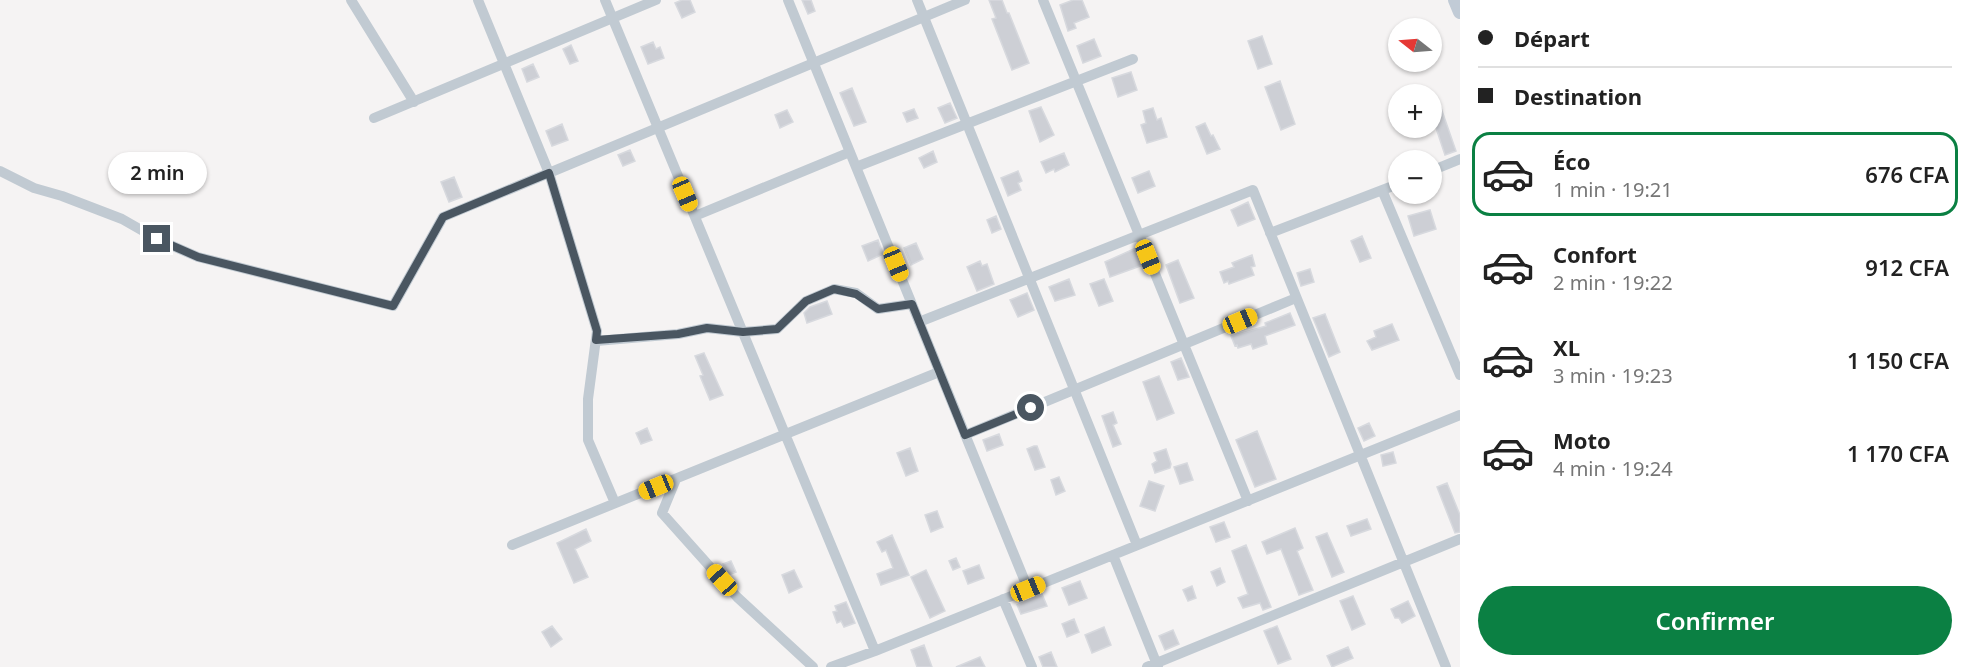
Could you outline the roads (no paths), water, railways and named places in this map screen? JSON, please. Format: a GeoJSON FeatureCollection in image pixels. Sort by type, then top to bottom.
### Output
{"type":"FeatureCollection","features":[{"type":"Feature","properties":{"kind":"main road"},"geometry":{"type":"LineString","coordinates":[[1455,0],[1460,12]]}},
{"type":"Feature","properties":{"kind":"street"},"geometry":{"type":"LineString","coordinates":[[351,0],[414,102]]}},
{"type":"Feature","properties":{"kind":"street"},"geometry":{"type":"LineString","coordinates":[[478,0],[549,173],[597,331],[588,399],[588,440],[615,503]]}},
{"type":"Feature","properties":{"kind":"street"},"geometry":{"type":"LineString","coordinates":[[605,0],[875,651]]}},
{"type":"Feature","properties":{"kind":"street"},"geometry":{"type":"LineString","coordinates":[[375,118],[656,0]]}},
{"type":"Feature","properties":{"kind":"street"},"geometry":{"type":"LineString","coordinates":[[788,0],[1028,589]]}},
{"type":"Feature","properties":{"kind":"street"},"geometry":{"type":"LineString","coordinates":[[917,0],[1137,545]]}},
{"type":"Feature","properties":{"kind":"street"},"geometry":{"type":"LineString","coordinates":[[0,171],[34,188],[122,219],[157,239],[198,257],[393,306],[443,217],[965,0]]}},
{"type":"Feature","properties":{"kind":"street"},"geometry":{"type":"LineString","coordinates":[[1043,0],[1248,501]]}},
{"type":"Feature","properties":{"kind":"street"},"geometry":{"type":"LineString","coordinates":[[856,167],[1133,59]]}},
{"type":"Feature","properties":{"kind":"street"},"geometry":{"type":"LineString","coordinates":[[694,216],[850,152]]}},
{"type":"Feature","properties":{"kind":"street"},"geometry":{"type":"LineString","coordinates":[[1442,166],[1460,159]]}},
{"type":"Feature","properties":{"kind":"street"},"geometry":{"type":"LineString","coordinates":[[1270,233],[1388,188]]}},
{"type":"Feature","properties":{"kind":"street"},"geometry":{"type":"LineString","coordinates":[[919,322],[1253,190],[1404,562],[1442,666]]}},
{"type":"Feature","properties":{"kind":"street"},"geometry":{"type":"LineString","coordinates":[[1382,190],[1460,375]]}},
{"type":"Feature","properties":{"kind":"street"},"geometry":{"type":"LineString","coordinates":[[596,340],[678,334],[707,328],[743,332],[777,329],[806,301],[834,289],[856,294],[878,309],[912,304]]}},
{"type":"Feature","properties":{"kind":"street"},"geometry":{"type":"LineString","coordinates":[[965,435],[1296,298]]}},
{"type":"Feature","properties":{"kind":"street"},"geometry":{"type":"LineString","coordinates":[[512,545],[939,372]]}},
{"type":"Feature","properties":{"kind":"street"},"geometry":{"type":"LineString","coordinates":[[831,667],[1460,415]]}},
{"type":"Feature","properties":{"kind":"street"},"geometry":{"type":"LineString","coordinates":[[676,478],[662,513],[737,597],[813,667]]}},
{"type":"Feature","properties":{"kind":"street"},"geometry":{"type":"LineString","coordinates":[[1113,555],[1154,666],[1460,539]]}},
{"type":"Feature","properties":{"kind":"street"},"geometry":{"type":"LineString","coordinates":[[1003,599],[1032,667]]}}]}
